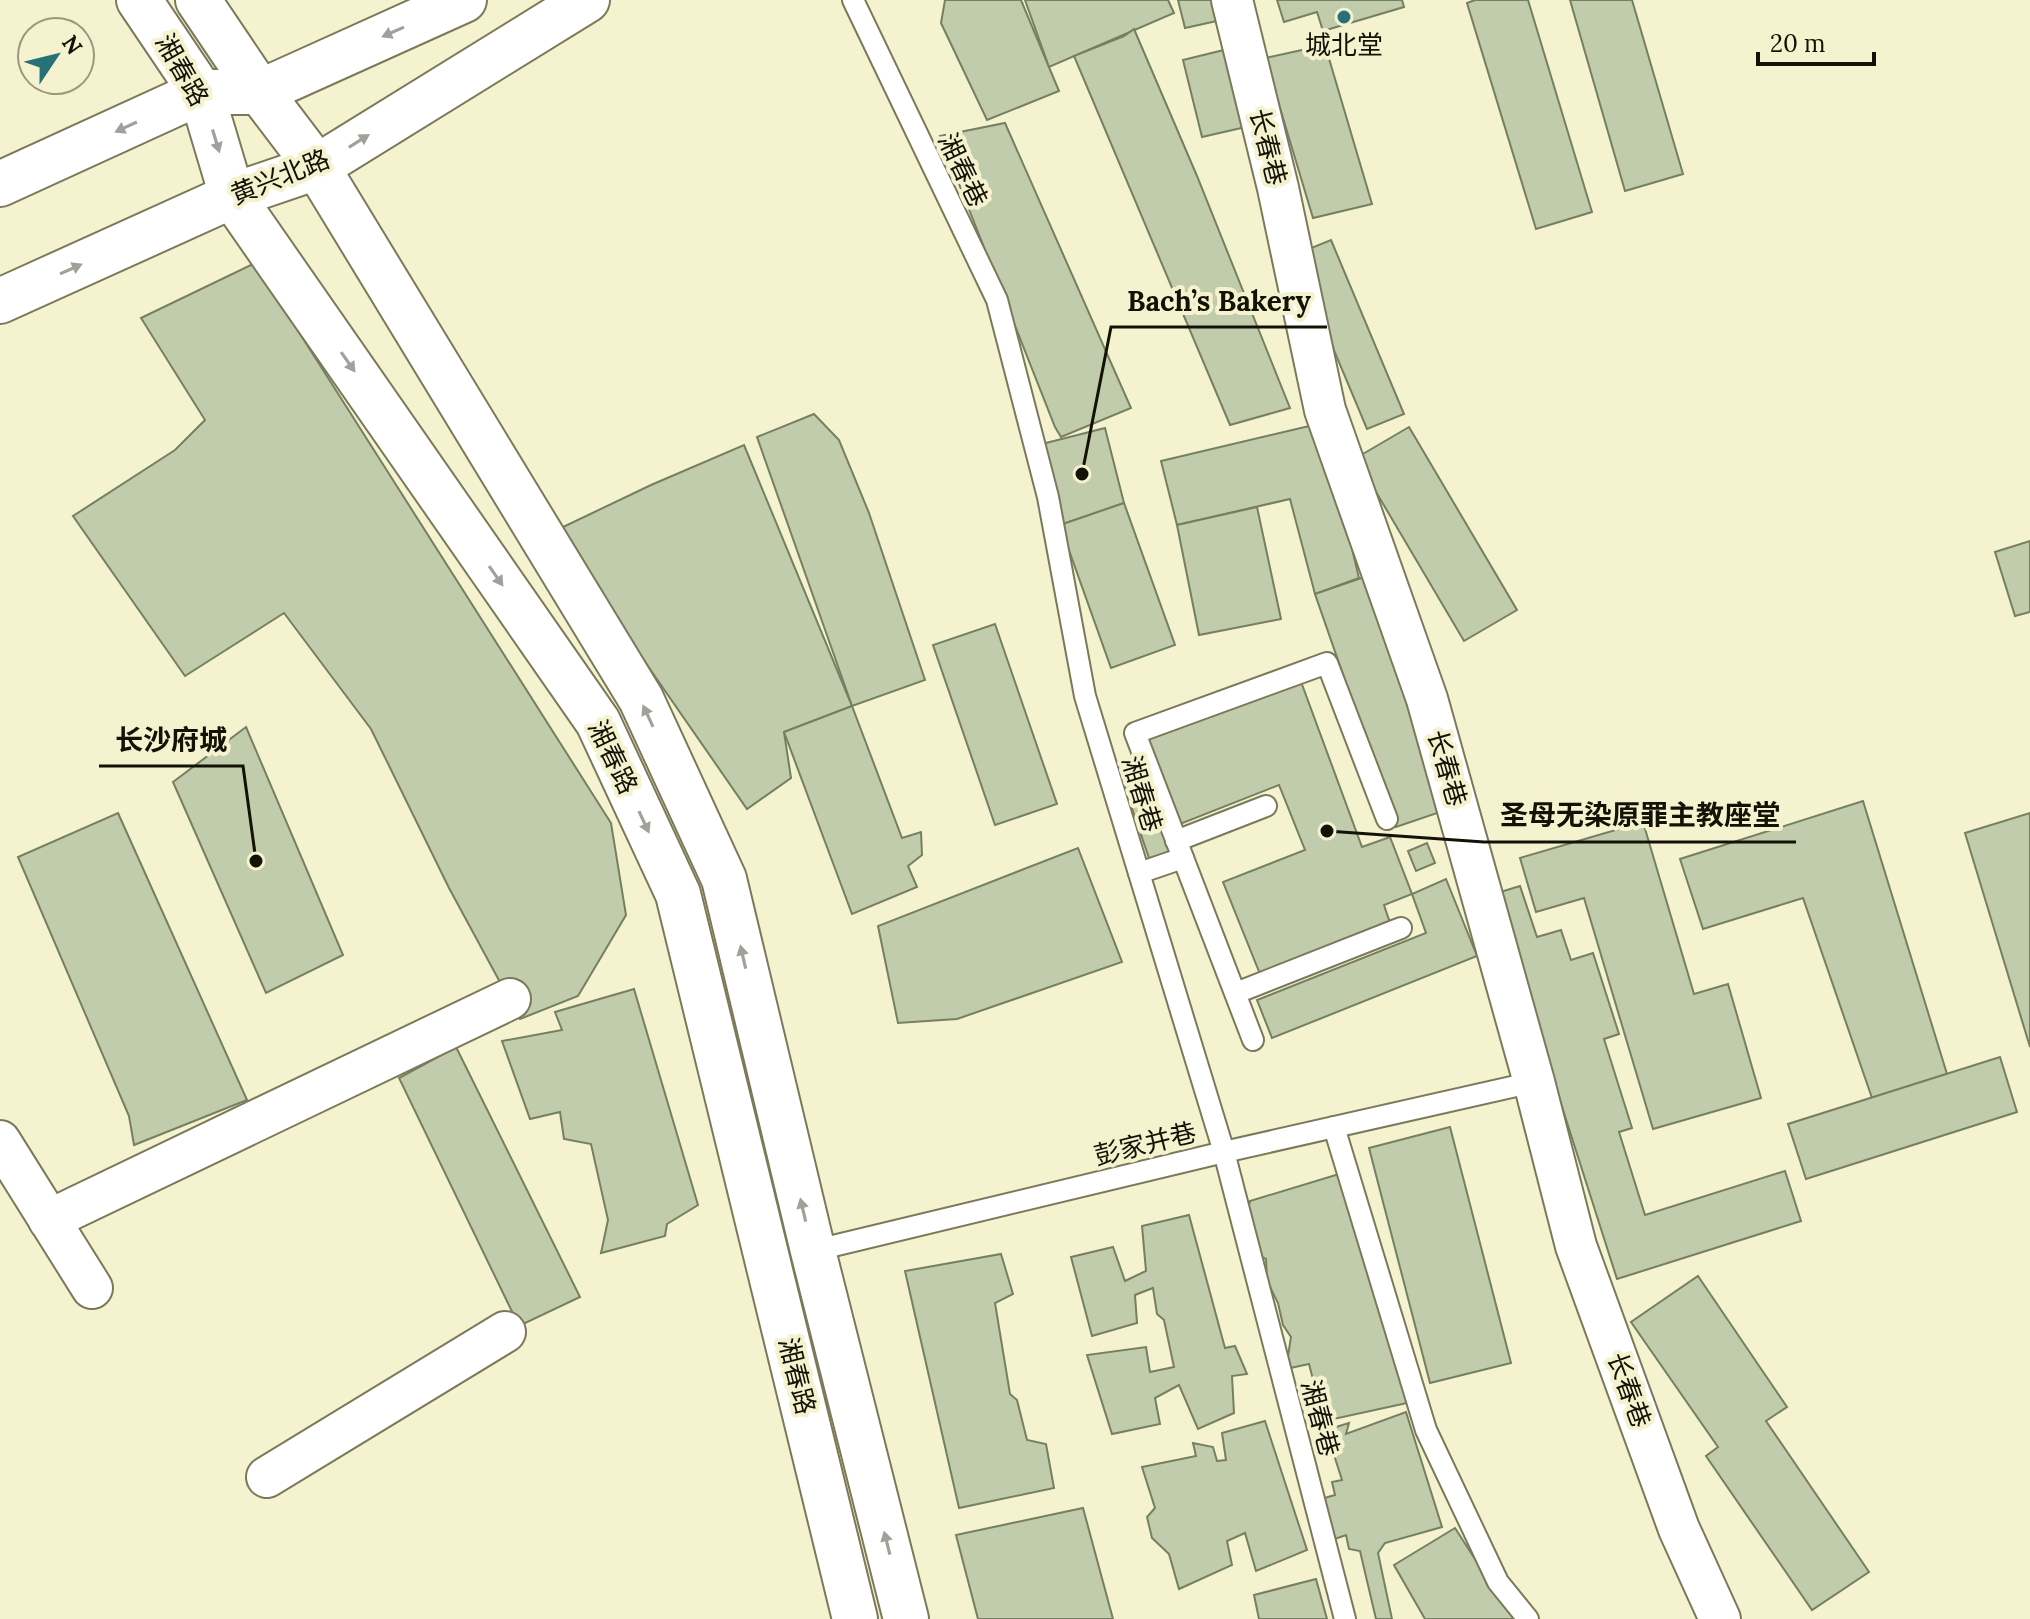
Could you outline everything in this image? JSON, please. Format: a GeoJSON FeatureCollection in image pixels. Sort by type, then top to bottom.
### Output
{"type":"FeatureCollection","features":[{"type":"Feature","properties":{"kind":"street","name":"湘春路"},"geometry":{"type":"LineString","coordinates":[[139,0],[201,92],[232,196],[598,722],[678,894],[855,1619]]}},
{"type":"Feature","properties":{"kind":"street","name":"湘春路"},"geometry":{"type":"LineString","coordinates":[[198,0],[260,92],[317,167],[641,699],[724,879],[813,1251],[906,1619]]}},
{"type":"Feature","properties":{"kind":"street"},"geometry":{"type":"LineString","coordinates":[[0,184],[201,92],[260,92],[464,0]]}},
{"type":"Feature","properties":{"kind":"street","name":"黄兴北路"},"geometry":{"type":"LineString","coordinates":[[0,301],[232,196],[317,167],[587,0]]}},
{"type":"Feature","properties":{"kind":"street","name":"长春巷"},"geometry":{"type":"LineString","coordinates":[[1232,0],[1278,188],[1325,410],[1427,699],[1534,1082],[1576,1246],[1679,1529],[1720,1619]]}},
{"type":"Feature","properties":{"kind":"street"},"geometry":{"type":"LineString","coordinates":[[49,1220],[510,999]]}},
{"type":"Feature","properties":{"kind":"street"},"geometry":{"type":"LineString","coordinates":[[0,1141],[92,1288]]}},
{"type":"Feature","properties":{"kind":"street"},"geometry":{"type":"LineString","coordinates":[[267,1477],[505,1332]]}},
{"type":"Feature","properties":{"kind":"lane","name":"湘春巷"},"geometry":{"type":"LineString","coordinates":[[853,0],[997,300],[1048,497],[1085,696],[1224,1152],[1345,1619]]}},
{"type":"Feature","properties":{"kind":"lane"},"geometry":{"type":"LineString","coordinates":[[1253,1040],[1135,733],[1327,663],[1387,819]]}},
{"type":"Feature","properties":{"kind":"lane"},"geometry":{"type":"LineString","coordinates":[[1139,873],[1266,806]]}},
{"type":"Feature","properties":{"kind":"lane"},"geometry":{"type":"LineString","coordinates":[[1236,993],[1401,928]]}},
{"type":"Feature","properties":{"kind":"lane","name":"彭家并巷"},"geometry":{"type":"LineString","coordinates":[[769,1260],[1534,1082]]}},
{"type":"Feature","properties":{"kind":"lane"},"geometry":{"type":"LineString","coordinates":[[1334,1127],[1426,1430],[1498,1582],[1528,1619]]}},
{"type":"Feature","properties":{"kind":"building"},"geometry":{"type":"Polygon","coordinates":[[[945,0],[1021,0],[1059,91],[987,120],[941,23],[945,0]]]}},
{"type":"Feature","properties":{"kind":"building"},"geometry":{"type":"Polygon","coordinates":[[[1025,0],[1168,0],[1174,13],[1049,67],[1025,0]]]}},
{"type":"Feature","properties":{"kind":"building"},"geometry":{"type":"Polygon","coordinates":[[[1178,0],[1222,0],[1226,19],[1185,28],[1178,0]]]}},
{"type":"Feature","properties":{"kind":"building","name":"城北堂"},"geometry":{"type":"Polygon","coordinates":[[[1277,0],[1402,0],[1404,7],[1323,31],[1317,12],[1284,22],[1277,0]]]}},
{"type":"Feature","properties":{"kind":"building"},"geometry":{"type":"Polygon","coordinates":[[[1475,0],[1528,0],[1592,212],[1536,229],[1467,3],[1475,0]]]}},
{"type":"Feature","properties":{"kind":"building"},"geometry":{"type":"Polygon","coordinates":[[[1570,0],[1632,0],[1683,174],[1625,191],[1570,0]]]}},
{"type":"Feature","properties":{"kind":"building"},"geometry":{"type":"Polygon","coordinates":[[[1134,29],[1290,408],[1230,425],[1074,56],[1134,29]]]}},
{"type":"Feature","properties":{"kind":"building"},"geometry":{"type":"Polygon","coordinates":[[[1325,45],[1372,204],[1313,218],[1265,58],[1325,45]]]}},
{"type":"Feature","properties":{"kind":"building"},"geometry":{"type":"Polygon","coordinates":[[[1232,48],[1250,126],[1202,137],[1183,60],[1232,48]]]}},
{"type":"Feature","properties":{"kind":"building"},"geometry":{"type":"Polygon","coordinates":[[[1005,123],[1131,408],[1061,437],[940,136],[1005,123]]]}},
{"type":"Feature","properties":{"kind":"building"},"geometry":{"type":"Polygon","coordinates":[[[1331,240],[1404,414],[1367,429],[1294,255],[1331,240]]]}},
{"type":"Feature","properties":{"kind":"building"},"geometry":{"type":"Polygon","coordinates":[[[255,263],[611,823],[626,915],[578,996],[520,1019],[449,888],[371,729],[284,613],[185,676],[73,516],[175,450],[205,420],[141,318],[255,263]]]}},
{"type":"Feature","properties":{"kind":"building"},"geometry":{"type":"Polygon","coordinates":[[[814,414],[839,440],[869,513],[925,680],[852,706],[757,437],[814,414]]]}},
{"type":"Feature","properties":{"kind":"building"},"geometry":{"type":"Polygon","coordinates":[[[1322,423],[1359,578],[1315,594],[1290,499],[1177,525],[1161,461],[1322,423]]]}},
{"type":"Feature","properties":{"kind":"building"},"geometry":{"type":"Polygon","coordinates":[[[1409,427],[1517,610],[1464,641],[1356,458],[1409,427]]]}},
{"type":"Feature","properties":{"kind":"building"},"geometry":{"type":"Polygon","coordinates":[[[1105,428],[1124,503],[1060,525],[1038,445],[1105,428]]]}},
{"type":"Feature","properties":{"kind":"building"},"geometry":{"type":"Polygon","coordinates":[[[744,445],[852,706],[784,732],[791,778],[747,809],[636,649],[561,528],[744,445]]]}},
{"type":"Feature","properties":{"kind":"building"},"geometry":{"type":"Polygon","coordinates":[[[1124,503],[1175,645],[1111,668],[1060,525],[1124,503]]]}},
{"type":"Feature","properties":{"kind":"building"},"geometry":{"type":"Polygon","coordinates":[[[1257,507],[1281,619],[1199,635],[1177,525],[1257,507]]]}},
{"type":"Feature","properties":{"kind":"building"},"geometry":{"type":"Polygon","coordinates":[[[2030,541],[2030,612],[2015,616],[1995,552],[2030,541]]]}},
{"type":"Feature","properties":{"kind":"building"},"geometry":{"type":"Polygon","coordinates":[[[1370,575],[1452,808],[1396,827],[1315,594],[1370,575]]]}},
{"type":"Feature","properties":{"kind":"building"},"geometry":{"type":"Polygon","coordinates":[[[995,624],[1057,804],[995,825],[933,645],[995,624]]]}},
{"type":"Feature","properties":{"kind":"building"},"geometry":{"type":"Polygon","coordinates":[[[1300,679],[1362,847],[1390,837],[1412,894],[1384,905],[1390,923],[1260,974],[1223,882],[1305,850],[1279,785],[1175,826],[1141,742],[1300,679]]]}},
{"type":"Feature","properties":{"kind":"building"},"geometry":{"type":"Polygon","coordinates":[[[852,706],[902,838],[921,832],[922,855],[908,866],[917,887],[852,914],[784,732],[852,706]]]}},
{"type":"Feature","properties":{"kind":"building"},"geometry":{"type":"Polygon","coordinates":[[[246,727],[343,955],[266,993],[173,782],[246,727]]]}},
{"type":"Feature","properties":{"kind":"building"},"geometry":{"type":"Polygon","coordinates":[[[1144,771],[1171,854],[1150,861],[1122,779],[1144,771]]]}},
{"type":"Feature","properties":{"kind":"building"},"geometry":{"type":"Polygon","coordinates":[[[1863,801],[1947,1074],[1872,1098],[1803,898],[1703,929],[1680,859],[1863,801]]]}},
{"type":"Feature","properties":{"kind":"building"},"geometry":{"type":"Polygon","coordinates":[[[118,813],[247,1100],[134,1145],[129,1116],[18,857],[118,813]]]}},
{"type":"Feature","properties":{"kind":"building"},"geometry":{"type":"Polygon","coordinates":[[[2030,813],[2030,1047],[1965,833],[2030,813]]]}},
{"type":"Feature","properties":{"kind":"building"},"geometry":{"type":"Polygon","coordinates":[[[1643,822],[1694,994],[1728,984],[1761,1098],[1653,1129],[1584,898],[1536,912],[1520,858],[1643,822]]]}},
{"type":"Feature","properties":{"kind":"building"},"geometry":{"type":"Polygon","coordinates":[[[1427,843],[1435,863],[1416,871],[1408,851],[1427,843]]]}},
{"type":"Feature","properties":{"kind":"building"},"geometry":{"type":"Polygon","coordinates":[[[1078,848],[1122,962],[957,1019],[898,1023],[878,926],[1078,848]]]}},
{"type":"Feature","properties":{"kind":"building"},"geometry":{"type":"Polygon","coordinates":[[[1446,879],[1477,956],[1272,1038],[1257,1000],[1426,933],[1412,894],[1446,879]]]}},
{"type":"Feature","properties":{"kind":"building"},"geometry":{"type":"Polygon","coordinates":[[[1520,886],[1537,937],[1561,930],[1571,960],[1593,953],[1619,1034],[1604,1039],[1632,1128],[1619,1132],[1645,1215],[1785,1171],[1801,1221],[1617,1279],[1494,894],[1520,886]]]}},
{"type":"Feature","properties":{"kind":"building"},"geometry":{"type":"Polygon","coordinates":[[[634,989],[698,1205],[667,1224],[665,1236],[601,1253],[608,1220],[591,1144],[564,1139],[560,1112],[530,1119],[502,1041],[562,1030],[555,1012],[634,989]]]}},
{"type":"Feature","properties":{"kind":"building"},"geometry":{"type":"Polygon","coordinates":[[[456,1047],[580,1297],[519,1326],[399,1078],[456,1047]]]}},
{"type":"Feature","properties":{"kind":"building"},"geometry":{"type":"Polygon","coordinates":[[[2000,1057],[2017,1112],[1806,1179],[1788,1124],[2000,1057]]]}},
{"type":"Feature","properties":{"kind":"building"},"geometry":{"type":"Polygon","coordinates":[[[1450,1127],[1511,1363],[1430,1383],[1369,1148],[1450,1127]]]}},
{"type":"Feature","properties":{"kind":"building"},"geometry":{"type":"Polygon","coordinates":[[[1339,1174],[1407,1403],[1320,1422],[1306,1405],[1317,1395],[1309,1364],[1286,1369],[1291,1337],[1283,1325],[1278,1303],[1267,1281],[1266,1259],[1253,1253],[1244,1227],[1250,1201],[1339,1174]]]}},
{"type":"Feature","properties":{"kind":"building"},"geometry":{"type":"Polygon","coordinates":[[[1189,1215],[1225,1348],[1235,1346],[1247,1374],[1232,1376],[1234,1413],[1198,1429],[1179,1385],[1155,1398],[1160,1424],[1112,1434],[1087,1355],[1146,1347],[1150,1372],[1174,1367],[1164,1320],[1157,1314],[1153,1288],[1135,1295],[1137,1323],[1092,1336],[1071,1257],[1113,1247],[1125,1281],[1146,1271],[1142,1226],[1189,1215]]]}},
{"type":"Feature","properties":{"kind":"building"},"geometry":{"type":"Polygon","coordinates":[[[1001,1254],[1013,1294],[995,1303],[1010,1394],[1017,1400],[1027,1440],[1046,1444],[1054,1488],[959,1508],[905,1271],[1001,1254]]]}},
{"type":"Feature","properties":{"kind":"building"},"geometry":{"type":"Polygon","coordinates":[[[1698,1276],[1787,1407],[1766,1421],[1869,1572],[1812,1610],[1706,1456],[1718,1447],[1631,1322],[1698,1276]]]}},
{"type":"Feature","properties":{"kind":"building"},"geometry":{"type":"Polygon","coordinates":[[[1406,1412],[1442,1527],[1385,1543],[1378,1553],[1392,1619],[1376,1619],[1360,1551],[1349,1549],[1346,1535],[1335,1539],[1321,1499],[1335,1495],[1332,1482],[1342,1480],[1326,1430],[1349,1423],[1346,1434],[1406,1412]]]}},
{"type":"Feature","properties":{"kind":"building"},"geometry":{"type":"Polygon","coordinates":[[[1265,1421],[1307,1550],[1256,1571],[1245,1533],[1227,1541],[1232,1565],[1179,1589],[1169,1554],[1152,1538],[1147,1517],[1155,1508],[1142,1467],[1196,1456],[1193,1443],[1213,1447],[1217,1461],[1226,1460],[1222,1433],[1265,1421]]]}},
{"type":"Feature","properties":{"kind":"building"},"geometry":{"type":"Polygon","coordinates":[[[1083,1508],[1113,1619],[978,1619],[956,1535],[1083,1508]]]}},
{"type":"Feature","properties":{"kind":"building"},"geometry":{"type":"Polygon","coordinates":[[[1455,1528],[1484,1573],[1525,1619],[1425,1619],[1394,1565],[1455,1528]]]}},
{"type":"Feature","properties":{"kind":"building"},"geometry":{"type":"Polygon","coordinates":[[[1316,1579],[1327,1619],[1259,1619],[1254,1595],[1316,1579]]]}},
{"type":"Feature","properties":{"kind":"place","name":"城北堂"},"geometry":{"type":"Point","coordinates":[1344,17]}},
{"type":"Feature","properties":{"kind":"place","name":"Bach’s Bakery"},"geometry":{"type":"Point","coordinates":[1082,474]}},
{"type":"Feature","properties":{"kind":"place","name":"圣母无染原罪主教座堂"},"geometry":{"type":"Point","coordinates":[1327,831]}},
{"type":"Feature","properties":{"kind":"place","name":"长沙府城"},"geometry":{"type":"Point","coordinates":[256,861]}}]}
